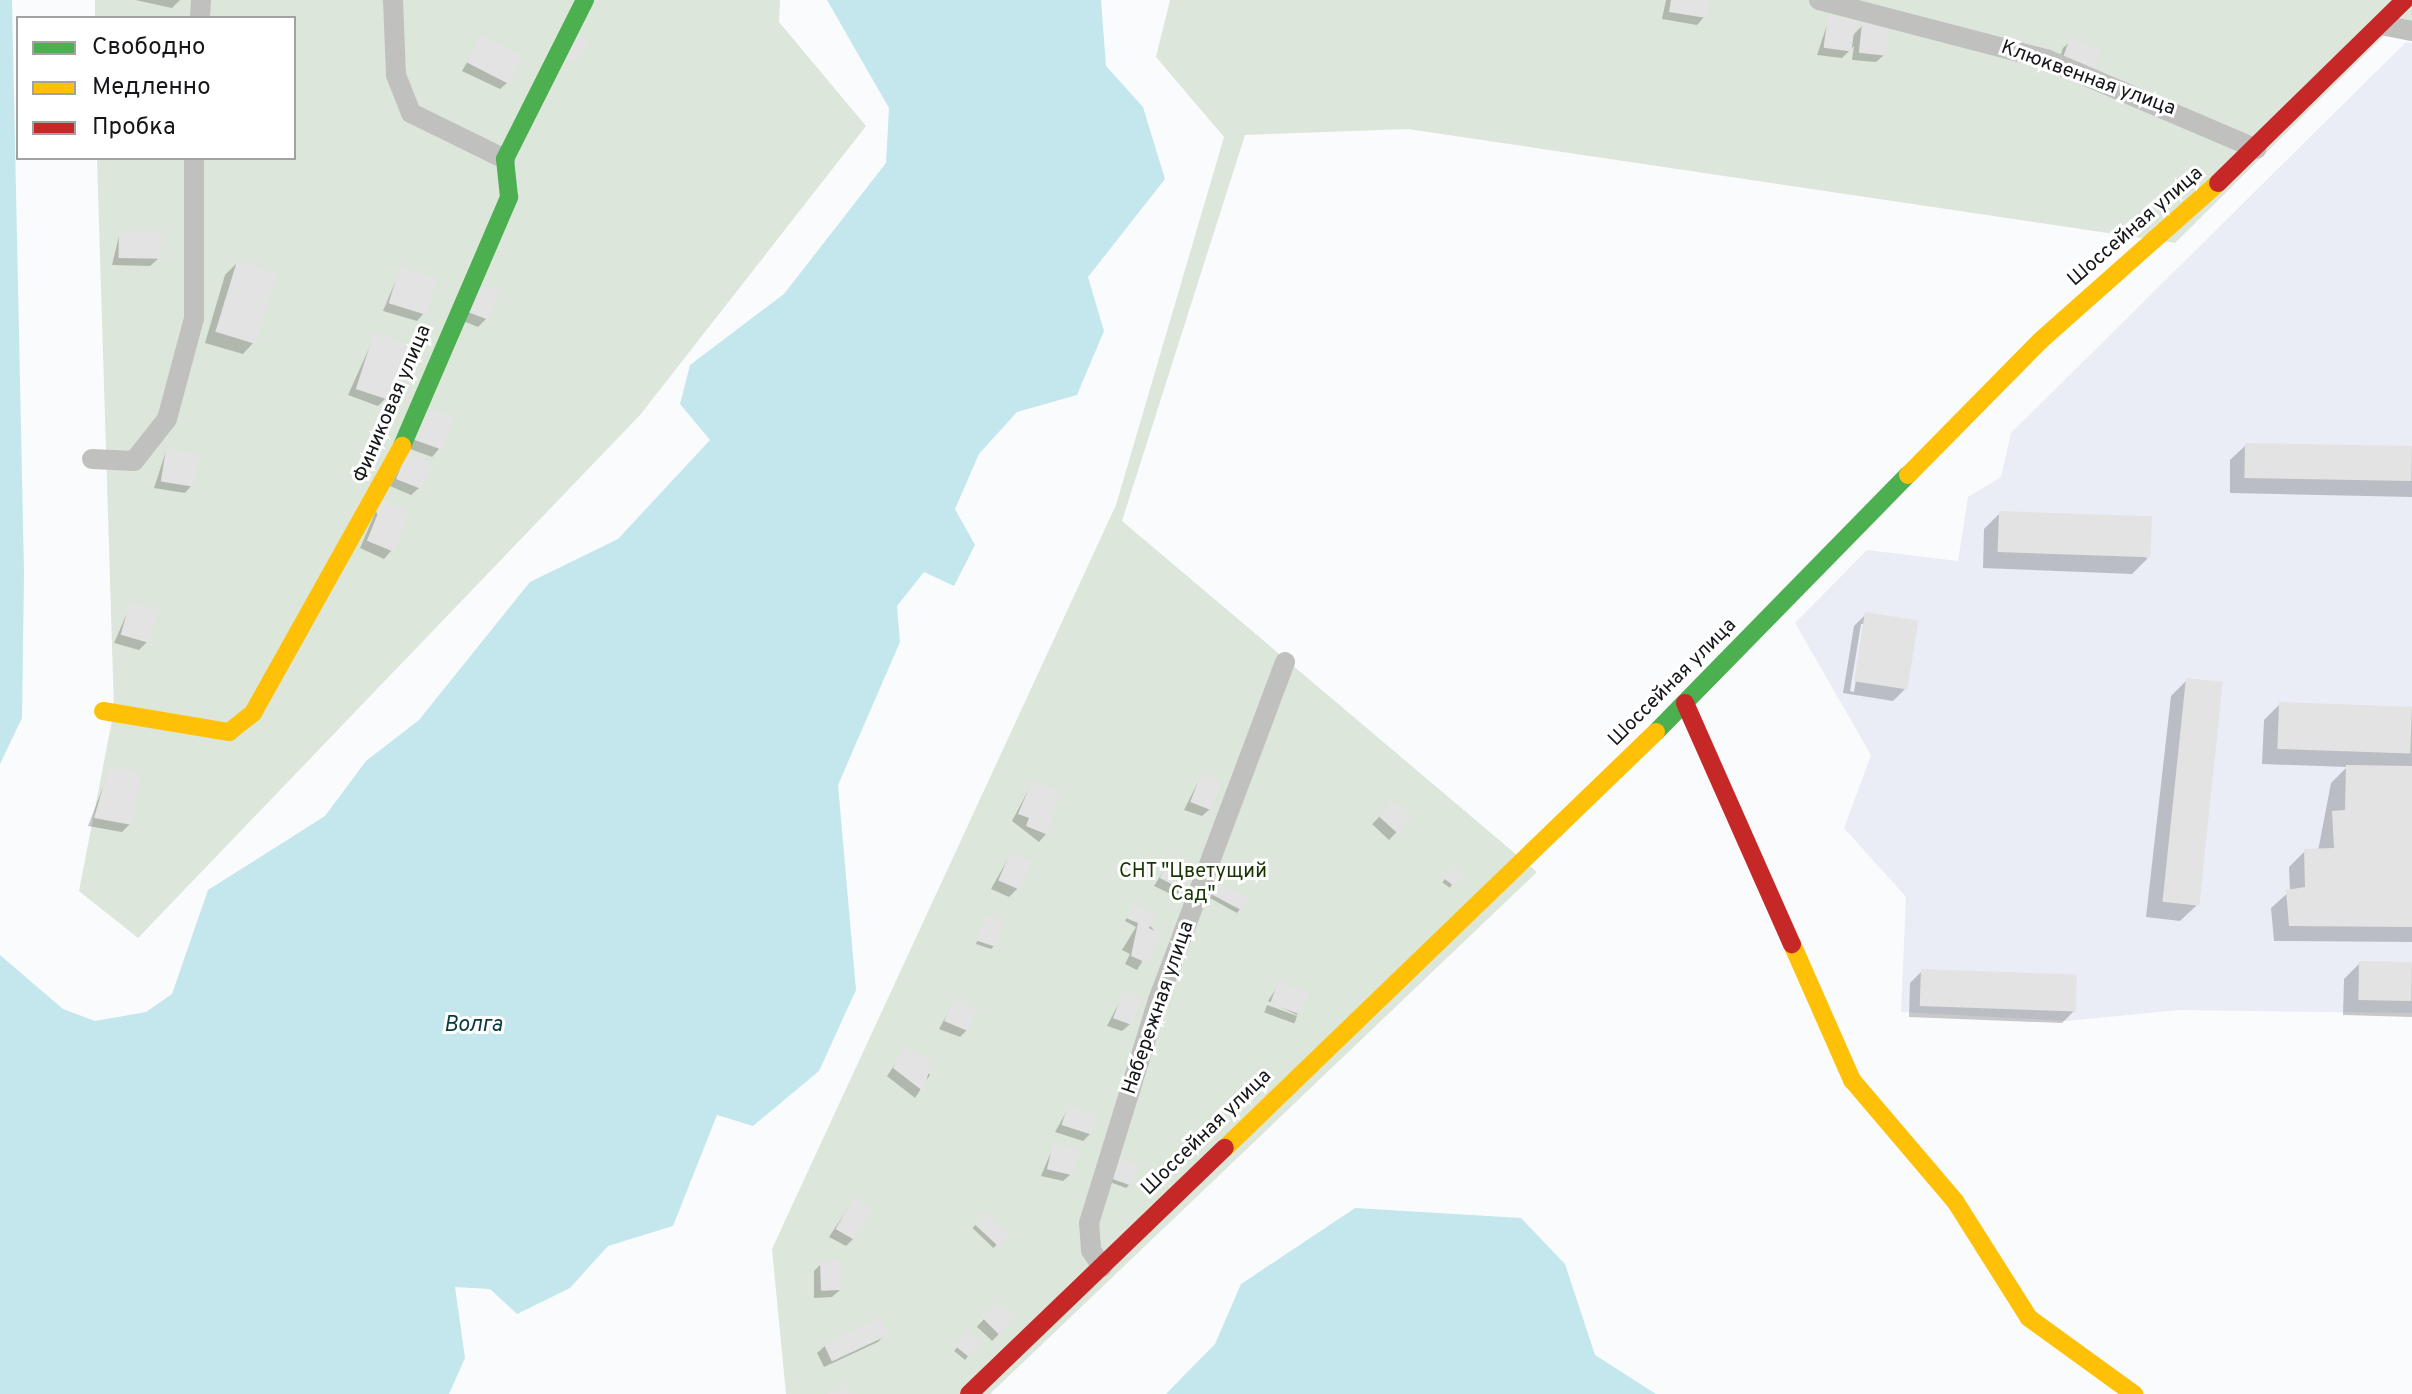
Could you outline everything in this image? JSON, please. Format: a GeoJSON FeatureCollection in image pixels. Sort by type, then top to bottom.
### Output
{"type":"FeatureCollection","features":[{"type":"Feature","properties":{"kind":"street"},"geometry":{"type":"LineString","coordinates":[[393,0],[396,75],[411,113],[505,159],[585,0]]}},
{"type":"Feature","properties":{"kind":"street","name":"Клюквенная улица"},"geometry":{"type":"LineString","coordinates":[[1819,0],[2046,59],[2257,149]]}},
{"type":"Feature","properties":{"kind":"street","name":"Шоссейная улица"},"geometry":{"type":"LineString","coordinates":[[969,1394],[1685,703],[2040,341],[2257,149],[2405,0]]}},
{"type":"Feature","properties":{"kind":"street"},"geometry":{"type":"LineString","coordinates":[[2381,25],[2412,31]]}},
{"type":"Feature","properties":{"kind":"street","name":"Финиковая улица"},"geometry":{"type":"LineString","coordinates":[[103,711],[229,732],[253,713],[384,488],[509,197],[505,159]]}},
{"type":"Feature","properties":{"kind":"street"},"geometry":{"type":"LineString","coordinates":[[92,459],[134,461],[167,419],[194,318],[194,160]]}},
{"type":"Feature","properties":{"kind":"street","name":"Набережная улица"},"geometry":{"type":"LineString","coordinates":[[1102,1267],[1091,1250],[1089,1223],[1158,1000],[1285,662]]}},
{"type":"Feature","properties":{"kind":"street"},"geometry":{"type":"LineString","coordinates":[[1685,703],[1852,1080],[1955,1201],[2029,1318],[2134,1394]]}},
{"type":"Feature","properties":{"kind":"shaded area"},"geometry":{"type":"Polygon","coordinates":[[[2406,42],[2412,43],[2412,1013],[2179,1010],[2067,1021],[1901,1012],[1906,897],[1844,828],[1871,755],[1795,623],[1867,550],[1958,561],[1968,497],[2001,477],[2011,433],[2406,42]]]}},
{"type":"Feature","properties":{"kind":"green space"},"geometry":{"type":"Polygon","coordinates":[[[95,0],[780,0],[779,22],[866,126],[640,415],[138,938],[79,891],[114,710],[97,160],[296,160],[296,16],[95,16],[95,0]]]}},
{"type":"Feature","properties":{"kind":"green space","name":"СНТ \"Цветущий Сад\""},"geometry":{"type":"Polygon","coordinates":[[[1170,0],[2412,0],[2412,23],[2398,22],[2175,243],[1408,129],[1245,135],[1122,521],[1537,872],[990,1394],[786,1394],[772,1249],[1116,505],[1224,137],[1156,57],[1170,0]]]}},
{"type":"Feature","properties":{"kind":"water"},"geometry":{"type":"Polygon","coordinates":[[[0,0],[12,0],[24,573],[22,718],[0,764],[0,0]]]}},
{"type":"Feature","properties":{"kind":"water","name":"Волга"},"geometry":{"type":"Polygon","coordinates":[[[827,0],[1101,0],[1106,66],[1143,107],[1165,179],[1088,277],[1104,331],[1077,395],[1017,412],[979,454],[955,509],[975,545],[954,586],[924,572],[897,606],[900,642],[838,785],[856,990],[819,1071],[753,1126],[717,1115],[673,1226],[608,1246],[570,1288],[517,1314],[490,1289],[455,1287],[465,1358],[449,1394],[0,1394],[0,955],[63,1009],[95,1021],[146,1012],[172,994],[208,890],[325,816],[366,761],[419,720],[530,582],[618,539],[710,440],[680,404],[690,365],[784,294],[886,163],[889,108],[827,0]]]}},
{"type":"Feature","properties":{"kind":"water"},"geometry":{"type":"Polygon","coordinates":[[[1355,1208],[1521,1218],[1565,1264],[1595,1355],[1656,1394],[1166,1394],[1215,1344],[1241,1284],[1355,1208]]]}},
{"type":"Feature","properties":{"kind":"building"},"geometry":{"type":"Polygon","coordinates":[[[1671,0],[1709,0],[1706,18],[1669,12],[1671,0]]]}},
{"type":"Feature","properties":{"kind":"building"},"geometry":{"type":"Polygon","coordinates":[[[1828,16],[1856,20],[1851,52],[1824,48],[1828,16]]]}},
{"type":"Feature","properties":{"kind":"building"},"geometry":{"type":"Polygon","coordinates":[[[1862,23],[1889,26],[1886,56],[1859,53],[1862,23]]]}},
{"type":"Feature","properties":{"kind":"building"},"geometry":{"type":"Polygon","coordinates":[[[573,33],[589,41],[578,63],[562,55],[573,33]]]}},
{"type":"Feature","properties":{"kind":"building"},"geometry":{"type":"Polygon","coordinates":[[[481,35],[523,56],[509,84],[467,63],[481,35]]]}},
{"type":"Feature","properties":{"kind":"building"},"geometry":{"type":"Polygon","coordinates":[[[2070,38],[2101,49],[2093,72],[2062,61],[2070,38]]]}},
{"type":"Feature","properties":{"kind":"building"},"geometry":{"type":"Polygon","coordinates":[[[119,230],[161,231],[161,259],[119,258],[119,230]]]}},
{"type":"Feature","properties":{"kind":"building"},"geometry":{"type":"Polygon","coordinates":[[[237,261],[277,273],[256,344],[215,332],[237,261]]]}},
{"type":"Feature","properties":{"kind":"building"},"geometry":{"type":"Polygon","coordinates":[[[400,266],[437,277],[426,315],[389,303],[400,266]]]}},
{"type":"Feature","properties":{"kind":"building"},"geometry":{"type":"Polygon","coordinates":[[[476,283],[499,292],[489,320],[465,311],[476,283]]]}},
{"type":"Feature","properties":{"kind":"building"},"geometry":{"type":"Polygon","coordinates":[[[374,333],[407,344],[389,400],[356,389],[374,333]]]}},
{"type":"Feature","properties":{"kind":"building"},"geometry":{"type":"Polygon","coordinates":[[[424,406],[454,417],[442,450],[412,439],[424,406]]]}},
{"type":"Feature","properties":{"kind":"building"},"geometry":{"type":"Polygon","coordinates":[[[2245,443],[2412,446],[2411,481],[2244,478],[2245,443]]]}},
{"type":"Feature","properties":{"kind":"building"},"geometry":{"type":"Polygon","coordinates":[[[166,449],[199,454],[193,487],[161,482],[166,449]]]}},
{"type":"Feature","properties":{"kind":"building"},"geometry":{"type":"Polygon","coordinates":[[[407,452],[432,462],[421,489],[396,479],[407,452]]]}},
{"type":"Feature","properties":{"kind":"building"},"geometry":{"type":"Polygon","coordinates":[[[383,501],[410,512],[394,552],[367,541],[383,501]]]}},
{"type":"Feature","properties":{"kind":"building"},"geometry":{"type":"Polygon","coordinates":[[[1999,511],[2152,516],[2150,557],[1998,552],[1999,511]]]}},
{"type":"Feature","properties":{"kind":"building"},"geometry":{"type":"Polygon","coordinates":[[[130,602],[158,610],[149,643],[121,635],[130,602]]]}},
{"type":"Feature","properties":{"kind":"building"},"geometry":{"type":"Polygon","coordinates":[[[1865,612],[1918,620],[1907,690],[1854,681],[1865,612]]]}},
{"type":"Feature","properties":{"kind":"building"},"geometry":{"type":"Polygon","coordinates":[[[2186,678],[2223,682],[2199,906],[2162,902],[2186,678]]]}},
{"type":"Feature","properties":{"kind":"building"},"geometry":{"type":"Polygon","coordinates":[[[2279,702],[2412,707],[2410,754],[2277,749],[2279,702]]]}},
{"type":"Feature","properties":{"kind":"building"},"geometry":{"type":"Polygon","coordinates":[[[2346,765],[2412,766],[2412,927],[2289,926],[2286,890],[2305,887],[2304,849],[2334,848],[2332,811],[2345,810],[2346,765]]]}},
{"type":"Feature","properties":{"kind":"building"},"geometry":{"type":"Polygon","coordinates":[[[109,767],[141,773],[132,825],[94,818],[109,767]]]}},
{"type":"Feature","properties":{"kind":"building"},"geometry":{"type":"Polygon","coordinates":[[[1201,774],[1222,782],[1211,810],[1190,802],[1201,774]]]}},
{"type":"Feature","properties":{"kind":"building"},"geometry":{"type":"Polygon","coordinates":[[[1032,781],[1059,791],[1048,835],[1026,826],[1029,818],[1018,814],[1032,781]]]}},
{"type":"Feature","properties":{"kind":"building"},"geometry":{"type":"Polygon","coordinates":[[[1392,800],[1412,818],[1398,834],[1378,816],[1392,800]]]}},
{"type":"Feature","properties":{"kind":"building"},"geometry":{"type":"Polygon","coordinates":[[[1010,853],[1031,862],[1019,890],[998,881],[1010,853]]]}},
{"type":"Feature","properties":{"kind":"building"},"geometry":{"type":"Polygon","coordinates":[[[1172,854],[1196,866],[1184,890],[1160,878],[1172,854]]]}},
{"type":"Feature","properties":{"kind":"building"},"geometry":{"type":"Polygon","coordinates":[[[1453,865],[1463,873],[1453,886],[1443,877],[1453,865]]]}},
{"type":"Feature","properties":{"kind":"building"},"geometry":{"type":"Polygon","coordinates":[[[1218,882],[1248,898],[1241,910],[1211,894],[1218,882]]]}},
{"type":"Feature","properties":{"kind":"building"},"geometry":{"type":"Polygon","coordinates":[[[1133,904],[1156,914],[1149,928],[1161,934],[1147,963],[1131,956],[1138,923],[1126,918],[1133,904]]]}},
{"type":"Feature","properties":{"kind":"building"},"geometry":{"type":"Polygon","coordinates":[[[985,916],[1004,922],[996,947],[977,941],[985,916]]]}},
{"type":"Feature","properties":{"kind":"building"},"geometry":{"type":"Polygon","coordinates":[[[2359,961],[2412,962],[2411,1001],[2358,1000],[2359,961]]]}},
{"type":"Feature","properties":{"kind":"building"},"geometry":{"type":"Polygon","coordinates":[[[1921,969],[2077,974],[2076,1011],[1920,1006],[1921,969]]]}},
{"type":"Feature","properties":{"kind":"building"},"geometry":{"type":"Polygon","coordinates":[[[1278,982],[1308,993],[1300,1015],[1270,1004],[1278,982]]]}},
{"type":"Feature","properties":{"kind":"building"},"geometry":{"type":"Polygon","coordinates":[[[1123,991],[1142,998],[1132,1025],[1113,1018],[1123,991]]]}},
{"type":"Feature","properties":{"kind":"building"},"geometry":{"type":"Polygon","coordinates":[[[954,998],[978,1008],[968,1031],[944,1021],[954,998]]]}},
{"type":"Feature","properties":{"kind":"building"},"geometry":{"type":"Polygon","coordinates":[[[903,1048],[931,1061],[924,1092],[893,1068],[903,1048]]]}},
{"type":"Feature","properties":{"kind":"building"},"geometry":{"type":"Polygon","coordinates":[[[1068,1105],[1098,1115],[1092,1135],[1062,1125],[1068,1105]]]}},
{"type":"Feature","properties":{"kind":"building"},"geometry":{"type":"Polygon","coordinates":[[[1053,1143],[1079,1149],[1073,1175],[1047,1169],[1053,1143]]]}},
{"type":"Feature","properties":{"kind":"building"},"geometry":{"type":"Polygon","coordinates":[[[1119,1158],[1139,1165],[1132,1186],[1112,1179],[1119,1158]]]}},
{"type":"Feature","properties":{"kind":"building"},"geometry":{"type":"Polygon","coordinates":[[[854,1197],[873,1208],[855,1240],[836,1229],[854,1197]]]}},
{"type":"Feature","properties":{"kind":"building"},"geometry":{"type":"Polygon","coordinates":[[[985,1212],[1009,1235],[998,1246],[974,1224],[985,1212]]]}},
{"type":"Feature","properties":{"kind":"building"},"geometry":{"type":"Polygon","coordinates":[[[841,1261],[842,1290],[821,1291],[820,1262],[841,1261]]]}},
{"type":"Feature","properties":{"kind":"building"},"geometry":{"type":"Polygon","coordinates":[[[998,1301],[1015,1318],[999,1334],[982,1317],[998,1301]]]}},
{"type":"Feature","properties":{"kind":"building"},"geometry":{"type":"Polygon","coordinates":[[[880,1318],[888,1335],[832,1361],[824,1344],[880,1318]]]}},
{"type":"Feature","properties":{"kind":"building"},"geometry":{"type":"Polygon","coordinates":[[[967,1331],[982,1343],[970,1358],[955,1346],[967,1331]]]}},
{"type":"Feature","properties":{"kind":"building"},"geometry":{"type":"Polygon","coordinates":[[[844,1384],[850,1394],[828,1394],[844,1384]]]}},
{"type":"Feature","properties":{"kind":"traffic: fast"},"geometry":{"type":"LineString","coordinates":[[402,446],[509,197],[505,159],[585,0]]}},
{"type":"Feature","properties":{"kind":"traffic: fast"},"geometry":{"type":"LineString","coordinates":[[1656,732],[1908,475]]}},
{"type":"Feature","properties":{"kind":"traffic: slow"},"geometry":{"type":"LineString","coordinates":[[1908,475],[2040,341],[2218,183]]}},
{"type":"Feature","properties":{"kind":"traffic: slow"},"geometry":{"type":"LineString","coordinates":[[103,711],[229,732],[253,713],[402,446]]}},
{"type":"Feature","properties":{"kind":"traffic: slow"},"geometry":{"type":"LineString","coordinates":[[1225,1148],[1656,732]]}},
{"type":"Feature","properties":{"kind":"traffic: slow"},"geometry":{"type":"LineString","coordinates":[[1792,944],[1852,1080],[1955,1201],[2029,1318],[2134,1394]]}},
{"type":"Feature","properties":{"kind":"traffic: jam"},"geometry":{"type":"LineString","coordinates":[[2218,183],[2405,0]]}},
{"type":"Feature","properties":{"kind":"traffic: jam"},"geometry":{"type":"LineString","coordinates":[[1685,703],[1792,944]]}},
{"type":"Feature","properties":{"kind":"traffic: jam"},"geometry":{"type":"LineString","coordinates":[[969,1394],[1225,1148]]}}]}
